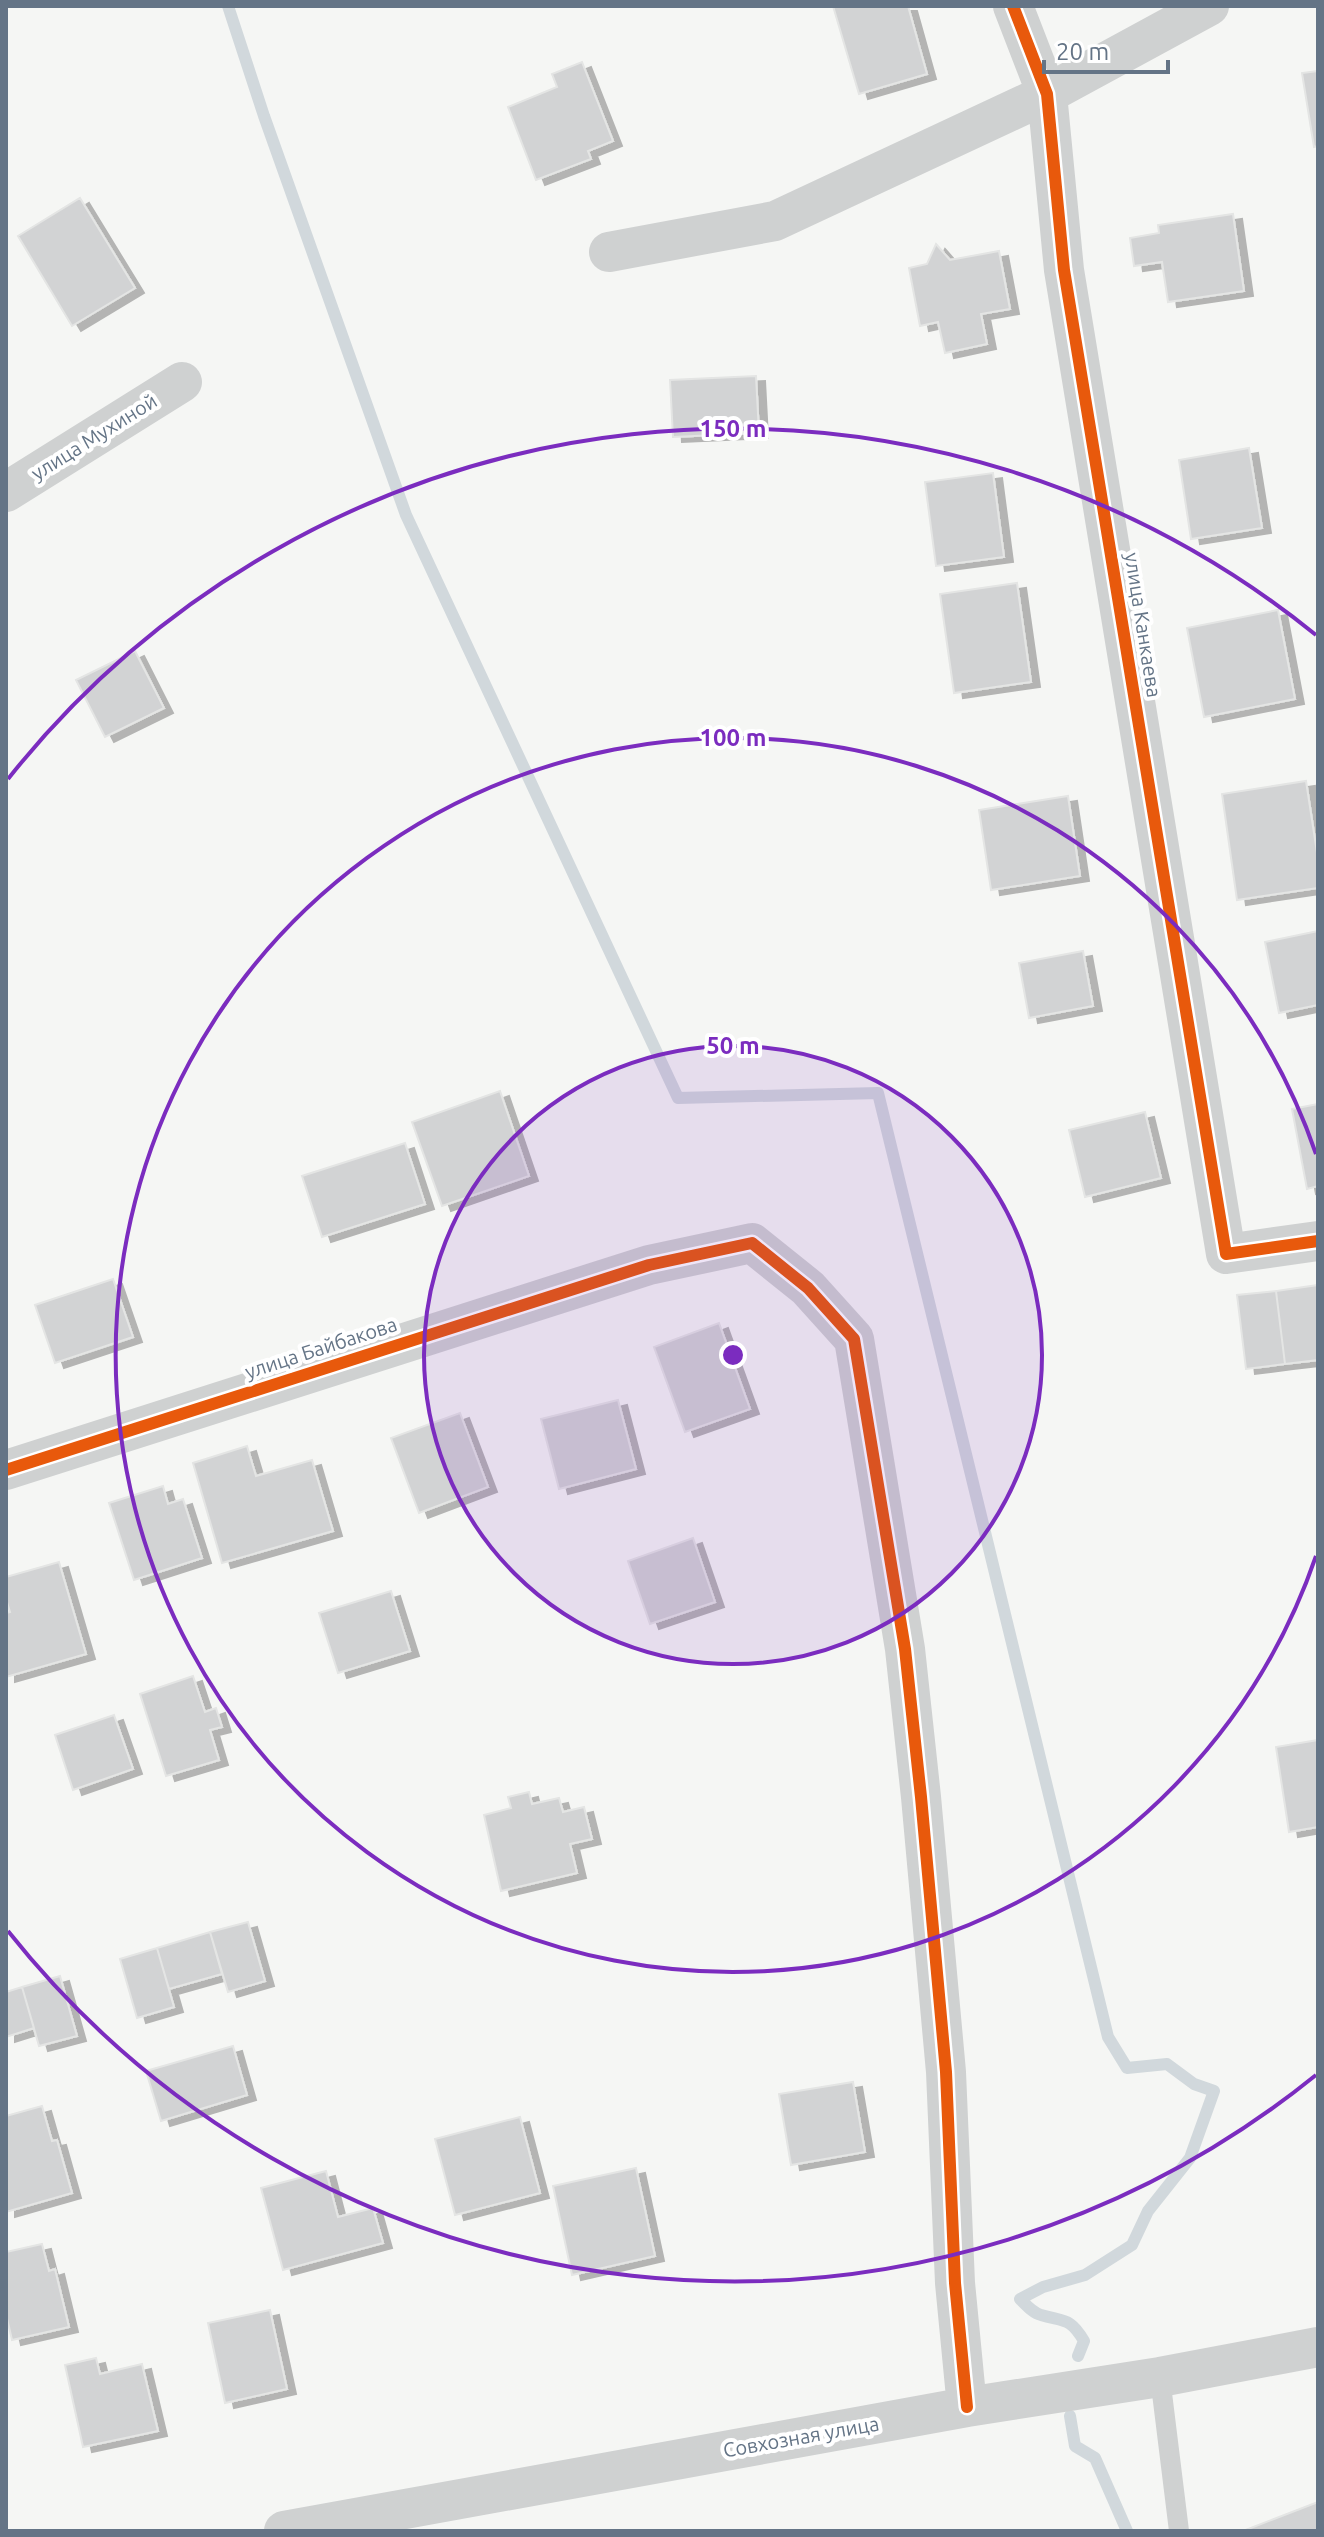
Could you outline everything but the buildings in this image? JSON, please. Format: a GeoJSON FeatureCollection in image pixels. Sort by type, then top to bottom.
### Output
{"type":"FeatureCollection","features":[{"type":"Feature","properties":{"kind":"street","name":"улица Канкаева"},"geometry":{"type":"LineString","coordinates":[[1013,6],[1047,94],[1064,270],[1226,1254],[1318,1241]]}},
{"type":"Feature","properties":{"kind":"street"},"geometry":{"type":"LineString","coordinates":[[609,252],[775,221],[1047,94],[1209,6]]}},
{"type":"Feature","properties":{"kind":"street","name":"улица Мухиной"},"geometry":{"type":"LineString","coordinates":[[6,492],[182,382]]}},
{"type":"Feature","properties":{"kind":"street","name":"улица Байбакова"},"geometry":{"type":"LineString","coordinates":[[6,1470],[649,1265],[752,1243],[808,1288],[854,1339],[905,1649],[946,2072],[955,2283],[967,2407]]}},
{"type":"Feature","properties":{"kind":"street","name":"Совхозная улица"},"geometry":{"type":"LineString","coordinates":[[284,2531],[967,2407],[1160,2377],[1318,2347]]}},
{"type":"Feature","properties":{"kind":"lane"},"geometry":{"type":"LineString","coordinates":[[1160,2377],[1179,2531]]}},
{"type":"Feature","properties":{"kind":"waterway"},"geometry":{"type":"LineString","coordinates":[[228,6],[406,515],[678,1098],[878,1093],[1108,2037],[1127,2068],[1167,2064],[1194,2084],[1214,2091],[1190,2158],[1148,2211],[1132,2245],[1085,2275],[1043,2287],[1020,2299],[1035,2312],[1075,2328],[1084,2341],[1078,2356]]}},
{"type":"Feature","properties":{"kind":"waterway"},"geometry":{"type":"LineString","coordinates":[[1070,2416],[1075,2446],[1095,2458],[1127,2531]]}},
{"type":"Feature","properties":{"kind":"cycle path"},"geometry":{"type":"LineString","coordinates":[[1013,6],[1047,94],[1064,270],[1226,1254],[1318,1241]]}},
{"type":"Feature","properties":{"kind":"cycle path"},"geometry":{"type":"LineString","coordinates":[[6,1470],[649,1265],[752,1243],[808,1288],[854,1339],[905,1649],[946,2072],[955,2283],[967,2407]]}}]}
